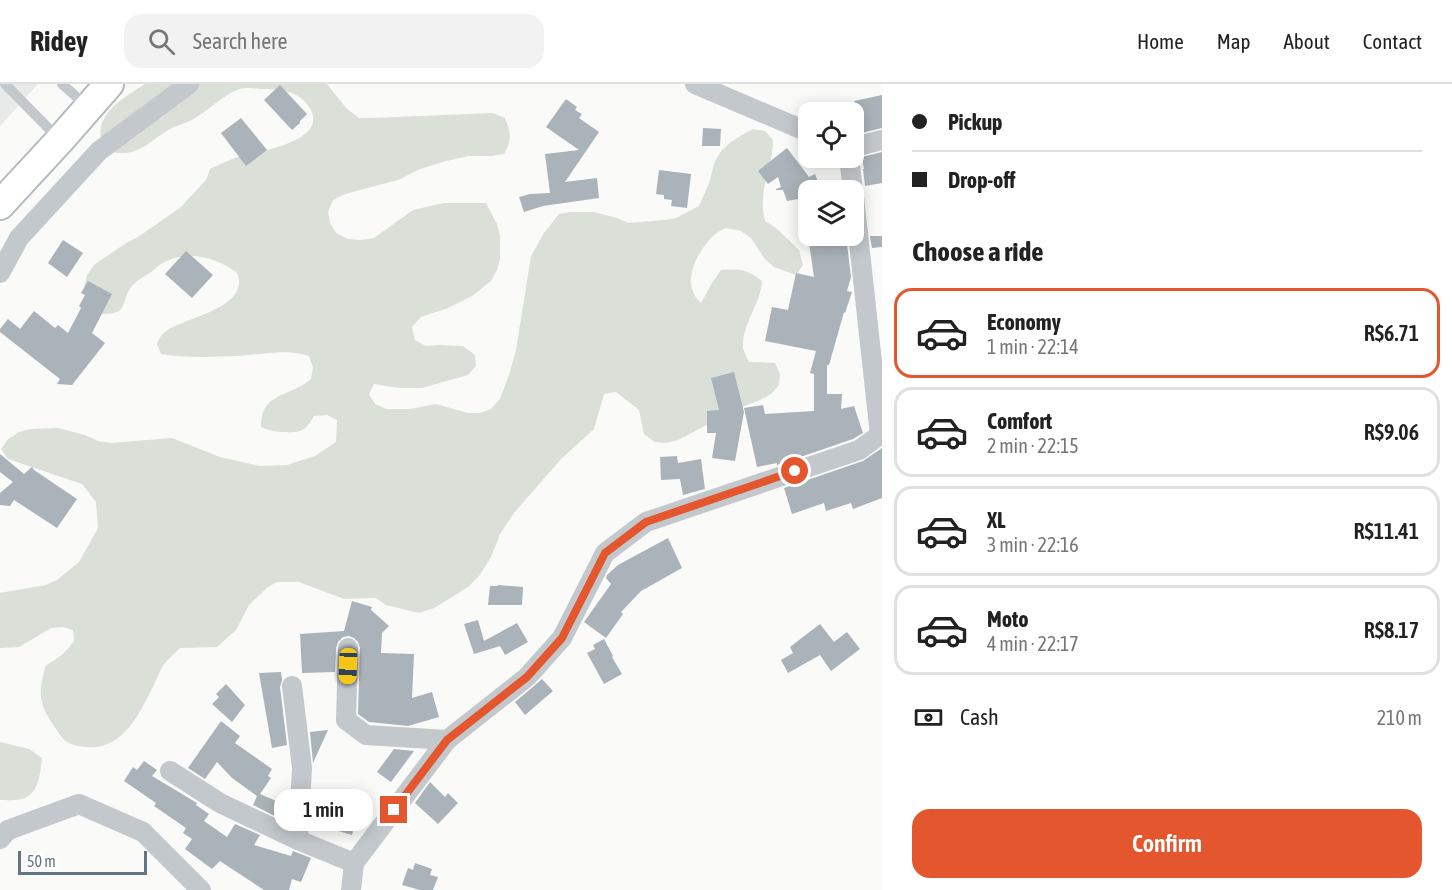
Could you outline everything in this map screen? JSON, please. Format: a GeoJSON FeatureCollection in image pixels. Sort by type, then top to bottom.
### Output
{"type":"FeatureCollection","features":[{"type":"Feature","properties":{"kind":"main road"},"geometry":{"type":"LineString","coordinates":[[0,205],[109,84]]}},
{"type":"Feature","properties":{"kind":"street"},"geometry":{"type":"LineString","coordinates":[[0,273],[19,238],[99,151],[189,84]]}},
{"type":"Feature","properties":{"kind":"street"},"geometry":{"type":"LineString","coordinates":[[695,84],[798,128]]}},
{"type":"Feature","properties":{"kind":"street"},"geometry":{"type":"LineString","coordinates":[[864,144],[882,140]]}},
{"type":"Feature","properties":{"kind":"street"},"geometry":{"type":"LineString","coordinates":[[351,890],[354,863],[447,740],[527,677],[562,638],[605,553],[646,522],[859,450],[881,435],[860,246]]}},
{"type":"Feature","properties":{"kind":"street"},"geometry":{"type":"LineString","coordinates":[[348,648],[346,720],[366,735],[447,740]]}},
{"type":"Feature","properties":{"kind":"street"},"geometry":{"type":"LineString","coordinates":[[292,686],[302,768],[298,840]]}},
{"type":"Feature","properties":{"kind":"street"},"geometry":{"type":"LineString","coordinates":[[170,771],[220,803],[298,840],[354,863]]}},
{"type":"Feature","properties":{"kind":"street"},"geometry":{"type":"LineString","coordinates":[[0,839],[8,830],[80,804],[142,832],[201,890]]}},
{"type":"Feature","properties":{"kind":"lane"},"geometry":{"type":"LineString","coordinates":[[5,84],[60,140]]}},
{"type":"Feature","properties":{"kind":"lane"},"geometry":{"type":"LineString","coordinates":[[62,84],[88,107]]}},
{"type":"Feature","properties":{"kind":"shaded area"},"geometry":{"type":"Polygon","coordinates":[[[0,84],[38,84],[0,126],[0,84]]]}},
{"type":"Feature","properties":{"kind":"shaded area"},"geometry":{"type":"Polygon","coordinates":[[[145,84],[327,84],[347,109],[359,118],[493,113],[505,118],[510,136],[504,154],[469,156],[420,169],[398,180],[345,194],[333,200],[328,212],[330,223],[336,233],[348,239],[361,240],[374,238],[413,210],[444,203],[486,203],[497,224],[500,236],[500,259],[491,281],[472,296],[448,308],[421,317],[412,327],[415,340],[426,346],[463,346],[475,355],[476,366],[468,375],[422,388],[399,388],[374,384],[369,394],[375,404],[386,409],[410,409],[436,404],[468,413],[480,413],[491,409],[500,399],[516,350],[531,256],[544,233],[559,214],[593,212],[628,223],[676,218],[699,206],[715,161],[722,150],[753,129],[765,131],[773,140],[763,199],[765,221],[776,228],[799,250],[803,265],[796,275],[774,267],[765,259],[751,238],[741,231],[726,228],[714,235],[704,246],[693,269],[691,284],[694,295],[701,303],[721,270],[743,271],[762,281],[761,290],[745,331],[743,348],[749,362],[775,363],[780,374],[779,385],[771,394],[760,400],[737,409],[678,440],[666,443],[655,442],[644,434],[639,410],[616,392],[604,394],[594,429],[561,459],[514,513],[500,534],[491,557],[479,576],[468,587],[434,608],[419,613],[386,605],[376,598],[344,599],[299,582],[277,582],[268,587],[249,605],[236,630],[217,647],[180,648],[163,666],[136,718],[120,737],[98,747],[71,744],[62,737],[46,713],[41,699],[41,684],[46,665],[65,652],[74,641],[73,630],[63,627],[51,628],[19,647],[0,648],[0,593],[46,585],[57,580],[79,562],[98,528],[96,502],[82,484],[8,459],[1,449],[8,439],[19,432],[31,429],[58,428],[111,443],[172,438],[220,457],[259,466],[287,465],[315,456],[336,442],[337,420],[327,415],[314,416],[306,427],[296,432],[276,431],[261,427],[267,404],[311,379],[313,368],[309,356],[291,352],[208,357],[161,354],[157,344],[164,333],[219,307],[236,293],[239,283],[237,273],[222,263],[194,256],[167,261],[134,284],[123,306],[117,312],[102,314],[84,288],[87,275],[94,265],[181,207],[206,180],[210,169],[235,158],[274,148],[301,137],[310,129],[313,119],[305,101],[294,94],[274,89],[243,88],[221,99],[195,118],[170,129],[140,149],[125,153],[104,150],[101,128],[104,118],[117,103],[145,84]]]}},
{"type":"Feature","properties":{"kind":"shaded area"},"geometry":{"type":"Polygon","coordinates":[[[0,742],[29,749],[42,758],[40,775],[34,791],[25,798],[0,800],[0,742]]]}},
{"type":"Feature","properties":{"kind":"building"},"geometry":{"type":"Polygon","coordinates":[[[280,85],[307,114],[292,130],[264,100],[280,85]]]}},
{"type":"Feature","properties":{"kind":"building"},"geometry":{"type":"Polygon","coordinates":[[[882,95],[882,128],[864,132],[864,102],[854,101],[882,95]]]}},
{"type":"Feature","properties":{"kind":"building"},"geometry":{"type":"Polygon","coordinates":[[[566,99],[577,107],[575,110],[582,114],[579,118],[599,132],[565,182],[597,178],[599,198],[543,206],[524,212],[519,197],[550,193],[545,154],[579,150],[546,127],[566,99]]]}},
{"type":"Feature","properties":{"kind":"building"},"geometry":{"type":"Polygon","coordinates":[[[241,118],[267,150],[246,166],[221,133],[241,118]]]}},
{"type":"Feature","properties":{"kind":"building"},"geometry":{"type":"Polygon","coordinates":[[[703,128],[721,129],[720,146],[702,146],[703,128]]]}},
{"type":"Feature","properties":{"kind":"building"},"geometry":{"type":"Polygon","coordinates":[[[787,148],[798,162],[798,168],[802,168],[809,177],[815,174],[817,180],[798,180],[798,199],[787,201],[783,190],[776,190],[781,187],[778,177],[768,184],[758,171],[787,148]]]}},
{"type":"Feature","properties":{"kind":"building"},"geometry":{"type":"Polygon","coordinates":[[[882,152],[882,183],[865,186],[864,156],[882,152]]]}},
{"type":"Feature","properties":{"kind":"building"},"geometry":{"type":"Polygon","coordinates":[[[659,170],[691,174],[687,208],[671,206],[672,200],[664,199],[664,195],[656,194],[659,170]]]}},
{"type":"Feature","properties":{"kind":"building"},"geometry":{"type":"Polygon","coordinates":[[[870,236],[882,236],[882,247],[872,248],[870,236]]]}},
{"type":"Feature","properties":{"kind":"building"},"geometry":{"type":"Polygon","coordinates":[[[63,240],[83,253],[67,277],[48,263],[63,240]]]}},
{"type":"Feature","properties":{"kind":"building"},"geometry":{"type":"Polygon","coordinates":[[[809,246],[847,246],[851,277],[847,291],[852,292],[829,365],[827,365],[827,394],[842,394],[841,409],[854,406],[863,433],[853,439],[777,465],[777,463],[757,467],[744,408],[763,405],[765,414],[814,411],[814,374],[810,373],[816,351],[765,341],[772,307],[788,310],[796,273],[814,277],[809,246]]]}},
{"type":"Feature","properties":{"kind":"building"},"geometry":{"type":"Polygon","coordinates":[[[186,251],[213,275],[192,298],[165,274],[186,251]]]}},
{"type":"Feature","properties":{"kind":"building"},"geometry":{"type":"Polygon","coordinates":[[[88,281],[112,294],[92,333],[105,343],[72,385],[57,384],[60,379],[0,332],[0,329],[8,319],[20,329],[34,311],[55,328],[58,325],[68,333],[81,308],[79,306],[85,295],[81,293],[88,281]]]}},
{"type":"Feature","properties":{"kind":"building"},"geometry":{"type":"Polygon","coordinates":[[[734,372],[744,412],[735,461],[712,458],[716,433],[707,433],[707,411],[719,410],[711,378],[734,372]]]}},
{"type":"Feature","properties":{"kind":"building"},"geometry":{"type":"Polygon","coordinates":[[[882,448],[882,498],[853,509],[851,503],[826,511],[824,503],[792,514],[784,488],[863,461],[882,448]]]}},
{"type":"Feature","properties":{"kind":"building"},"geometry":{"type":"Polygon","coordinates":[[[0,454],[24,474],[32,467],[77,499],[57,528],[14,500],[10,506],[0,505],[0,493],[13,482],[0,472],[0,454]]]}},
{"type":"Feature","properties":{"kind":"building"},"geometry":{"type":"Polygon","coordinates":[[[677,456],[678,463],[701,459],[705,489],[683,495],[680,479],[661,480],[660,457],[677,456]]]}},
{"type":"Feature","properties":{"kind":"building"},"geometry":{"type":"Polygon","coordinates":[[[668,538],[682,568],[641,591],[621,612],[623,614],[606,638],[584,622],[611,584],[606,578],[607,575],[618,565],[668,538]]]}},
{"type":"Feature","properties":{"kind":"building"},"geometry":{"type":"Polygon","coordinates":[[[490,586],[523,587],[522,605],[488,605],[490,586]]]}},
{"type":"Feature","properties":{"kind":"building"},"geometry":{"type":"Polygon","coordinates":[[[352,601],[372,607],[371,610],[389,626],[382,633],[381,653],[414,654],[412,698],[432,692],[439,717],[408,726],[369,722],[358,714],[360,648],[358,642],[349,636],[343,637],[338,642],[335,672],[302,673],[300,634],[344,631],[352,601]]]}},
{"type":"Feature","properties":{"kind":"building"},"geometry":{"type":"Polygon","coordinates":[[[478,620],[484,641],[517,623],[528,642],[505,655],[500,646],[474,654],[464,624],[478,620]]]}},
{"type":"Feature","properties":{"kind":"building"},"geometry":{"type":"Polygon","coordinates":[[[820,624],[834,642],[847,632],[860,649],[831,671],[820,655],[788,673],[781,660],[793,653],[790,647],[820,624]]]}},
{"type":"Feature","properties":{"kind":"building"},"geometry":{"type":"Polygon","coordinates":[[[604,639],[622,674],[604,684],[587,653],[595,649],[593,645],[604,639]]]}},
{"type":"Feature","properties":{"kind":"building"},"geometry":{"type":"Polygon","coordinates":[[[281,672],[280,687],[287,745],[272,748],[259,673],[281,672]]]}},
{"type":"Feature","properties":{"kind":"building"},"geometry":{"type":"Polygon","coordinates":[[[542,679],[553,691],[525,715],[515,702],[542,679]]]}},
{"type":"Feature","properties":{"kind":"building"},"geometry":{"type":"Polygon","coordinates":[[[226,684],[245,705],[232,722],[212,704],[219,697],[216,694],[226,684]]]}},
{"type":"Feature","properties":{"kind":"building"},"geometry":{"type":"Polygon","coordinates":[[[221,721],[240,736],[235,743],[272,769],[268,776],[271,778],[260,794],[288,806],[287,822],[253,805],[257,796],[232,778],[217,762],[205,779],[188,768],[221,721]]]}},
{"type":"Feature","properties":{"kind":"building"},"geometry":{"type":"Polygon","coordinates":[[[328,730],[313,763],[310,732],[328,730]]]}},
{"type":"Feature","properties":{"kind":"building"},"geometry":{"type":"Polygon","coordinates":[[[394,749],[414,751],[391,782],[377,772],[394,749]]]}},
{"type":"Feature","properties":{"kind":"building"},"geometry":{"type":"Polygon","coordinates":[[[144,761],[157,770],[152,776],[197,803],[196,805],[209,814],[204,821],[227,837],[235,824],[260,835],[254,845],[291,856],[293,851],[311,858],[301,882],[292,879],[289,890],[264,890],[220,861],[212,869],[185,849],[192,839],[183,833],[186,828],[124,781],[133,767],[137,770],[144,761]]]}},
{"type":"Feature","properties":{"kind":"building"},"geometry":{"type":"Polygon","coordinates":[[[430,782],[445,797],[448,793],[458,803],[438,824],[415,803],[430,782]]]}},
{"type":"Feature","properties":{"kind":"building"},"geometry":{"type":"Polygon","coordinates":[[[323,796],[359,806],[352,835],[315,824],[323,796]]]}},
{"type":"Feature","properties":{"kind":"building"},"geometry":{"type":"Polygon","coordinates":[[[415,863],[432,869],[430,875],[438,877],[433,890],[420,890],[402,885],[408,868],[413,870],[415,863]]]}},
{"type":"Feature","properties":{"kind":"route"},"geometry":{"type":"LineString","coordinates":[[394,810],[447,740],[527,677],[562,638],[605,553],[646,522],[795,471]]}}]}
